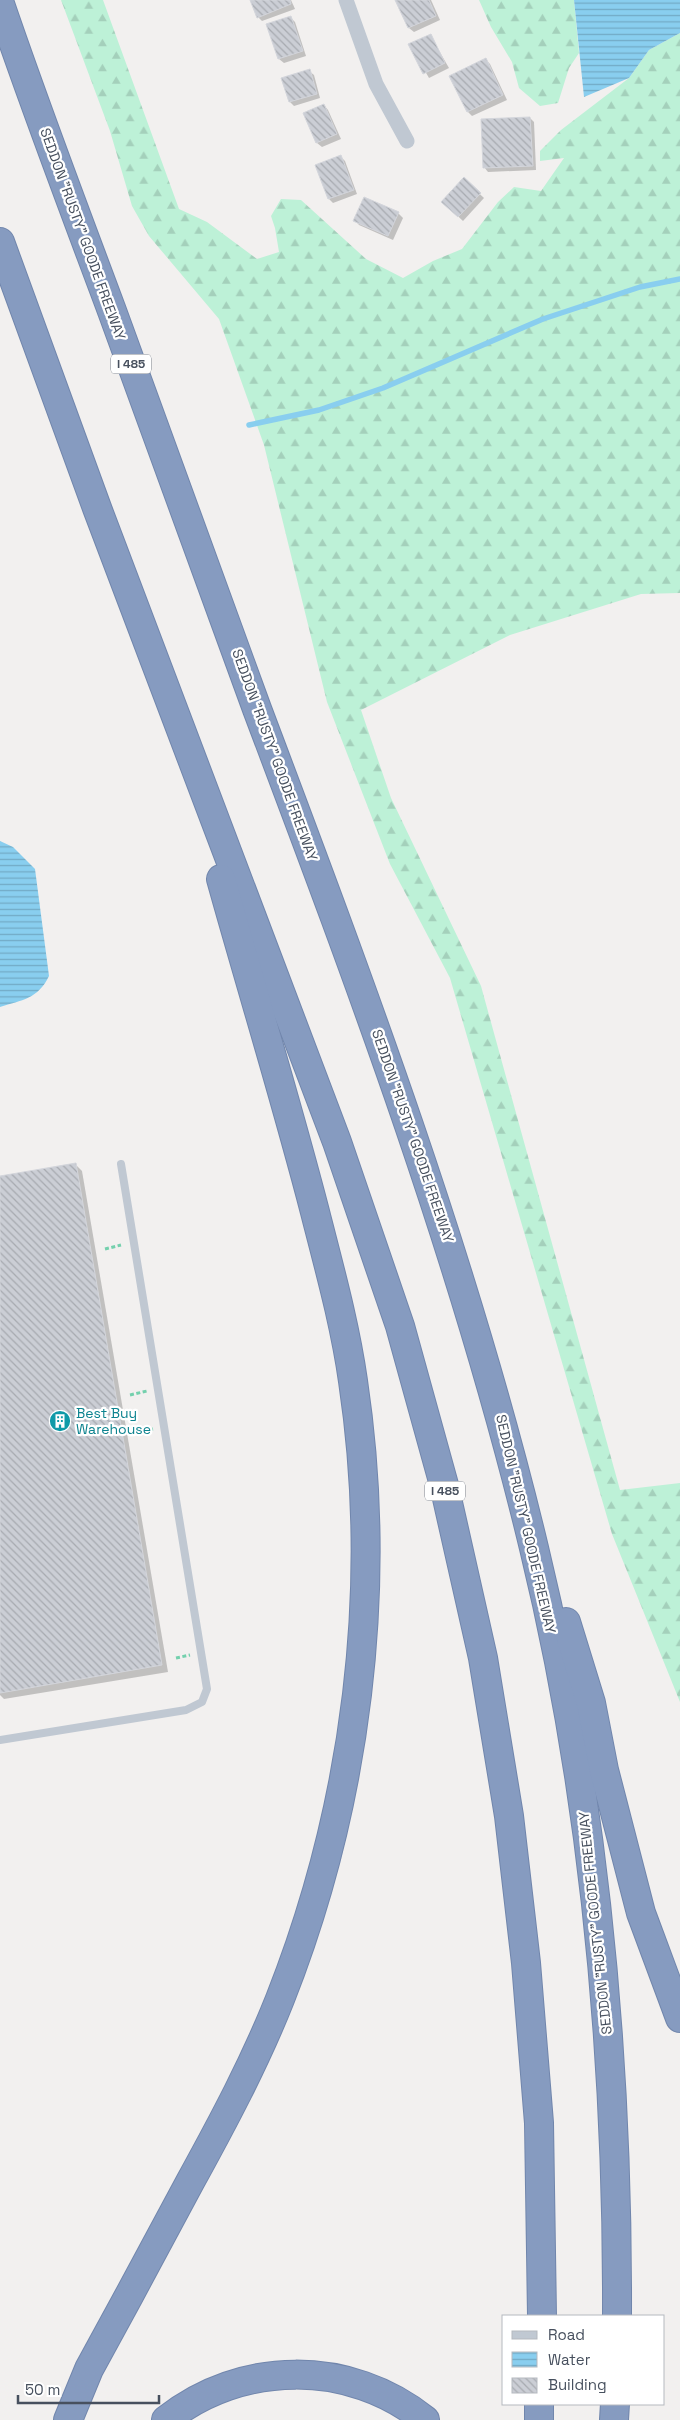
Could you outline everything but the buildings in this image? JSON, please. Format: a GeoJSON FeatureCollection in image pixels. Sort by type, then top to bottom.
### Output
{"type":"FeatureCollection","features":[{"type":"Feature","properties":{"kind":"highway","name":"SEDDON \"RUSTY\" GOODE FREEWAY"},"geometry":{"type":"LineString","coordinates":[[0,4],[251,692],[366,998],[456,1263],[486,1361],[536,1553],[571,1728],[589,1840],[611,2076],[617,2236],[617,2315]]}},
{"type":"Feature","properties":{"kind":"highway","name":"I 485"},"geometry":{"type":"LineString","coordinates":[[0,242],[337,1142],[400,1326],[446,1495],[483,1658],[515,1865],[526,1963],[539,2123],[542,2315]]}},
{"type":"Feature","properties":{"kind":"highway"},"geometry":{"type":"LineString","coordinates":[[68,2420],[90,2369],[248,2074],[281,1998],[330,1844],[347,1759],[360,1674],[366,1588],[360,1445],[353,1378],[330,1274],[298,1148],[172,704]]}},
{"type":"Feature","properties":{"kind":"highway"},"geometry":{"type":"LineString","coordinates":[[486,1361],[591,1703],[606,1779],[640,1913],[680,2018]]}},
{"type":"Feature","properties":{"kind":"highway"},"geometry":{"type":"LineString","coordinates":[[166,2420],[196,2399],[220,2387],[246,2380],[298,2373],[346,2380],[371,2388],[394,2398],[426,2420]]}},
{"type":"Feature","properties":{"kind":"highway"},"geometry":{"type":"LineString","coordinates":[[539,2405],[539,2420]]}},
{"type":"Feature","properties":{"kind":"highway"},"geometry":{"type":"LineString","coordinates":[[614,2420],[615,2405]]}},
{"type":"Feature","properties":{"kind":"street"},"geometry":{"type":"LineString","coordinates":[[346,0],[376,84],[407,141]]}},
{"type":"Feature","properties":{"kind":"lane"},"geometry":{"type":"LineString","coordinates":[[0,1740],[186,1710],[202,1702],[206,1689],[122,1164]]}},
{"type":"Feature","properties":{"kind":"green space"},"geometry":{"type":"Polygon","coordinates":[[[61,0],[103,0],[179,209],[207,222],[257,259],[279,252],[271,216],[281,199],[301,200],[366,259],[403,278],[433,261],[462,249],[498,202],[514,187],[541,191],[564,158],[540,161],[540,151],[561,130],[629,78],[649,50],[680,33],[680,593],[641,594],[510,635],[361,710],[391,798],[481,986],[620,1490],[680,1483],[680,1702],[612,1534],[450,978],[390,864],[327,702],[264,445],[219,319],[149,236],[132,206],[110,131],[61,0]]]}},
{"type":"Feature","properties":{"kind":"green space"},"geometry":{"type":"Polygon","coordinates":[[[479,0],[574,0],[579,53],[569,68],[558,103],[540,106],[519,88],[512,62],[491,27],[479,0]]]}},
{"type":"Feature","properties":{"kind":"water"},"geometry":{"type":"Polygon","coordinates":[[[574,0],[680,0],[680,33],[649,50],[629,78],[584,97],[574,0]]]}},
{"type":"Feature","properties":{"kind":"water"},"geometry":{"type":"Polygon","coordinates":[[[0,841],[13,847],[35,869],[49,976],[40,990],[29,998],[0,1007],[0,841]]]}},
{"type":"Feature","properties":{"kind":"waterway"},"geometry":{"type":"LineString","coordinates":[[249,425],[319,410],[383,388],[543,319],[640,287],[680,279]]}},
{"type":"Feature","properties":{"kind":"place","name":"Best Buy Warehouse"},"geometry":{"type":"Point","coordinates":[60,1421]}}]}
